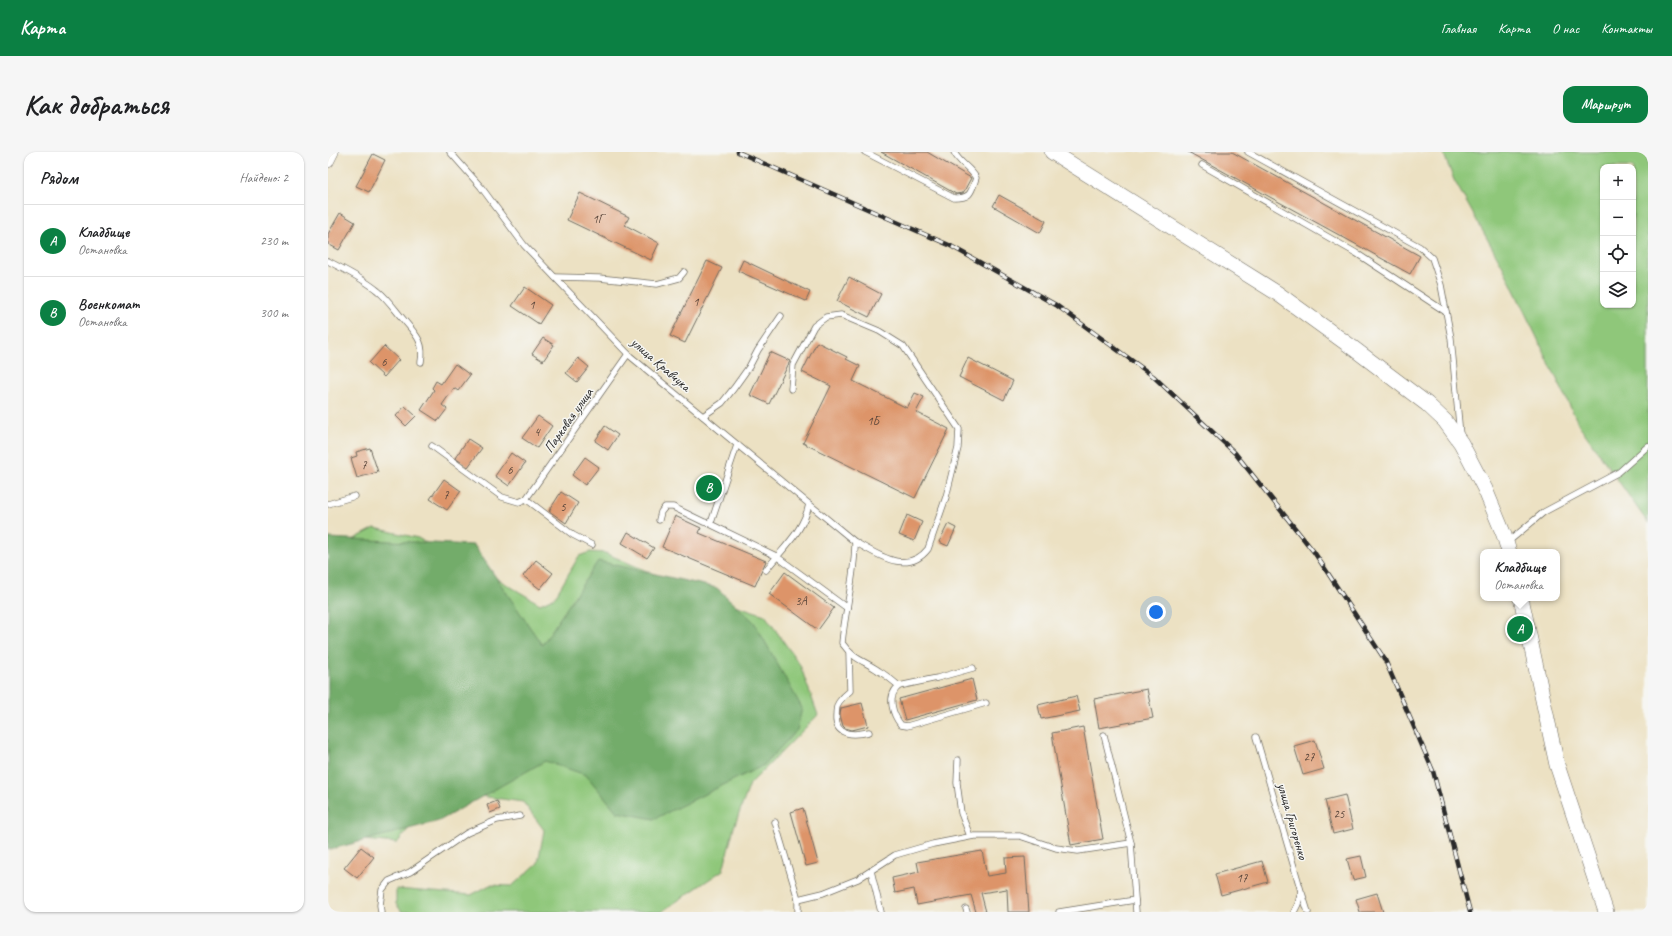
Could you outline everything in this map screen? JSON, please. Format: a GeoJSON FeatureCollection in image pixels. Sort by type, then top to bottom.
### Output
{"type":"FeatureCollection","features":[{"type":"Feature","properties":{"kind":"main road"},"geometry":{"type":"LineString","coordinates":[[1052,152],[1277,294],[1353,348],[1427,404],[1445,422],[1461,443],[1485,489],[1508,548]]}},
{"type":"Feature","properties":{"kind":"main road"},"geometry":{"type":"LineString","coordinates":[[1522,601],[1556,765],[1606,912]]}},
{"type":"Feature","properties":{"kind":"street"},"geometry":{"type":"LineString","coordinates":[[328,162],[333,152]]}},
{"type":"Feature","properties":{"kind":"lane","name":"улица Кравчука"},"geometry":{"type":"LineString","coordinates":[[450,152],[481,186],[524,245],[628,354],[855,542],[888,560],[905,562],[924,555],[928,549],[946,498],[958,448],[959,429],[903,346],[879,331],[841,315],[826,317],[814,326],[793,365],[791,389]]}},
{"type":"Feature","properties":{"kind":"lane"},"geometry":{"type":"LineString","coordinates":[[866,152],[954,198],[964,198],[971,192],[976,178],[973,172],[956,156],[954,152]]}},
{"type":"Feature","properties":{"kind":"lane"},"geometry":{"type":"LineString","coordinates":[[1248,152],[1420,247],[1432,258],[1437,269],[1451,338],[1461,443]]}},
{"type":"Feature","properties":{"kind":"lane"},"geometry":{"type":"LineString","coordinates":[[1202,165],[1356,253],[1446,312]]}},
{"type":"Feature","properties":{"kind":"lane"},"geometry":{"type":"LineString","coordinates":[[328,261],[379,291],[417,335],[421,344],[421,362]]}},
{"type":"Feature","properties":{"kind":"lane"},"geometry":{"type":"LineString","coordinates":[[554,276],[599,278],[657,284],[680,278],[684,272]]}},
{"type":"Feature","properties":{"kind":"lane"},"geometry":{"type":"LineString","coordinates":[[703,416],[722,403],[734,388],[781,316]]}},
{"type":"Feature","properties":{"kind":"lane","name":"Парковая улица"},"geometry":{"type":"LineString","coordinates":[[526,499],[628,354]]}},
{"type":"Feature","properties":{"kind":"lane"},"geometry":{"type":"LineString","coordinates":[[708,522],[712,520],[737,445]]}},
{"type":"Feature","properties":{"kind":"lane"},"geometry":{"type":"LineString","coordinates":[[432,446],[502,497],[519,502],[526,499],[573,536],[592,545]]}},
{"type":"Feature","properties":{"kind":"lane"},"geometry":{"type":"LineString","coordinates":[[1508,548],[1544,512],[1619,472],[1648,446]]}},
{"type":"Feature","properties":{"kind":"lane"},"geometry":{"type":"LineString","coordinates":[[328,504],[355,496]]}},
{"type":"Feature","properties":{"kind":"lane"},"geometry":{"type":"LineString","coordinates":[[766,570],[776,556],[799,531],[807,513],[809,504]]}},
{"type":"Feature","properties":{"kind":"lane"},"geometry":{"type":"LineString","coordinates":[[659,520],[661,512],[665,508],[673,507],[704,522],[708,522],[776,556],[847,608]]}},
{"type":"Feature","properties":{"kind":"lane"},"geometry":{"type":"LineString","coordinates":[[855,542],[855,562],[842,643],[848,652],[857,659],[879,671],[899,686]]}},
{"type":"Feature","properties":{"kind":"lane"},"geometry":{"type":"LineString","coordinates":[[848,652],[850,691],[838,703],[836,721],[838,728],[845,733],[857,735],[869,732]]}},
{"type":"Feature","properties":{"kind":"lane"},"geometry":{"type":"LineString","coordinates":[[973,668],[937,678],[899,686],[893,695],[892,703],[895,717],[901,725],[907,726],[986,703]]}},
{"type":"Feature","properties":{"kind":"lane"},"geometry":{"type":"LineString","coordinates":[[1104,735],[1130,844],[1136,912]]}},
{"type":"Feature","properties":{"kind":"lane","name":"улица Григоренко"},"geometry":{"type":"LineString","coordinates":[[1256,737],[1308,912]]}},
{"type":"Feature","properties":{"kind":"lane"},"geometry":{"type":"LineString","coordinates":[[958,760],[957,783],[961,813],[970,836]]}},
{"type":"Feature","properties":{"kind":"lane"},"geometry":{"type":"LineString","coordinates":[[381,912],[380,905],[382,890],[389,881],[410,872],[467,833],[496,820],[520,816]]}},
{"type":"Feature","properties":{"kind":"lane"},"geometry":{"type":"LineString","coordinates":[[775,822],[798,899],[798,912]]}},
{"type":"Feature","properties":{"kind":"lane"},"geometry":{"type":"LineString","coordinates":[[798,899],[823,893],[858,879],[895,855],[933,844],[970,836],[1020,836],[1056,848],[1078,851],[1130,844]]}},
{"type":"Feature","properties":{"kind":"lane"},"geometry":{"type":"LineString","coordinates":[[871,871],[881,912]]}},
{"type":"Feature","properties":{"kind":"lane"},"geometry":{"type":"LineString","coordinates":[[1294,912],[1298,904],[1301,891]]}},
{"type":"Feature","properties":{"kind":"lane"},"geometry":{"type":"LineString","coordinates":[[1059,912],[1135,900]]}},
{"type":"Feature","properties":{"kind":"green space"},"geometry":{"type":"Polygon","coordinates":[[[1443,152],[1648,152],[1648,523],[1579,425],[1503,267],[1454,180],[1443,152]]]}},
{"type":"Feature","properties":{"kind":"green space"},"geometry":{"type":"Polygon","coordinates":[[[375,528],[418,538],[447,555],[489,574],[540,604],[555,597],[579,556],[590,552],[605,553],[696,592],[765,615],[800,665],[818,715],[750,784],[734,827],[723,870],[661,912],[402,912],[396,904],[396,889],[471,895],[490,885],[512,886],[538,863],[544,830],[523,802],[473,795],[418,817],[397,843],[363,840],[328,553],[375,528]]]}},
{"type":"Feature","properties":{"kind":"green space"},"geometry":{"type":"Polygon","coordinates":[[[328,538],[474,545],[542,645],[598,561],[717,588],[754,622],[802,708],[797,730],[764,765],[654,819],[617,812],[586,775],[545,761],[439,821],[328,850],[328,538]]]}},
{"type":"Feature","properties":{"kind":"building"},"geometry":{"type":"Polygon","coordinates":[[[881,152],[927,152],[971,178],[963,193],[956,194],[881,152]]]}},
{"type":"Feature","properties":{"kind":"building"},"geometry":{"type":"Polygon","coordinates":[[[1188,152],[1232,152],[1420,256],[1410,274],[1188,152]]]}},
{"type":"Feature","properties":{"kind":"building"},"geometry":{"type":"Polygon","coordinates":[[[373,154],[385,160],[369,192],[356,186],[373,154]]]}},
{"type":"Feature","properties":{"kind":"building"},"geometry":{"type":"Polygon","coordinates":[[[580,193],[629,217],[625,225],[659,243],[651,260],[567,220],[580,193]]]}},
{"type":"Feature","properties":{"kind":"building"},"geometry":{"type":"Polygon","coordinates":[[[999,195],[1046,221],[1040,233],[993,206],[999,195]]]}},
{"type":"Feature","properties":{"kind":"building"},"geometry":{"type":"Polygon","coordinates":[[[340,213],[355,222],[339,250],[328,244],[328,234],[340,213]]]}},
{"type":"Feature","properties":{"kind":"building"},"geometry":{"type":"Polygon","coordinates":[[[743,260],[810,292],[806,301],[738,271],[743,260]]]}},
{"type":"Feature","properties":{"kind":"building"},"geometry":{"type":"Polygon","coordinates":[[[707,261],[722,268],[685,343],[670,336],[707,261]]]}},
{"type":"Feature","properties":{"kind":"building"},"geometry":{"type":"Polygon","coordinates":[[[849,277],[881,294],[869,317],[837,301],[849,277]]]}},
{"type":"Feature","properties":{"kind":"building"},"geometry":{"type":"Polygon","coordinates":[[[525,287],[551,305],[539,324],[512,306],[525,287]]]}},
{"type":"Feature","properties":{"kind":"building"},"geometry":{"type":"Polygon","coordinates":[[[543,338],[554,345],[543,361],[532,354],[543,338]]]}},
{"type":"Feature","properties":{"kind":"building"},"geometry":{"type":"Polygon","coordinates":[[[817,342],[847,357],[846,359],[860,366],[853,381],[907,408],[915,393],[924,397],[916,412],[949,429],[915,498],[803,443],[831,386],[802,372],[817,342]]]}},
{"type":"Feature","properties":{"kind":"building"},"geometry":{"type":"Polygon","coordinates":[[[384,346],[399,360],[384,377],[369,363],[384,346]]]}},
{"type":"Feature","properties":{"kind":"building"},"geometry":{"type":"Polygon","coordinates":[[[770,352],[790,361],[769,404],[750,395],[770,352]]]}},
{"type":"Feature","properties":{"kind":"building"},"geometry":{"type":"Polygon","coordinates":[[[578,358],[589,367],[577,382],[566,373],[578,358]]]}},
{"type":"Feature","properties":{"kind":"building"},"geometry":{"type":"Polygon","coordinates":[[[968,358],[1013,381],[1004,400],[959,377],[968,358]]]}},
{"type":"Feature","properties":{"kind":"building"},"geometry":{"type":"Polygon","coordinates":[[[455,364],[470,375],[458,391],[454,388],[442,405],[447,409],[438,421],[421,410],[434,390],[432,388],[436,381],[441,384],[455,364]]]}},
{"type":"Feature","properties":{"kind":"building"},"geometry":{"type":"Polygon","coordinates":[[[405,406],[416,416],[406,426],[396,416],[405,406]]]}},
{"type":"Feature","properties":{"kind":"building"},"geometry":{"type":"Polygon","coordinates":[[[538,416],[552,426],[537,448],[522,438],[538,416]]]}},
{"type":"Feature","properties":{"kind":"building"},"geometry":{"type":"Polygon","coordinates":[[[605,426],[618,435],[608,450],[595,441],[605,426]]]}},
{"type":"Feature","properties":{"kind":"building"},"geometry":{"type":"Polygon","coordinates":[[[468,439],[482,448],[468,467],[455,458],[468,439]]]}},
{"type":"Feature","properties":{"kind":"building"},"geometry":{"type":"Polygon","coordinates":[[[370,448],[378,472],[357,478],[351,458],[357,456],[356,452],[370,448]]]}},
{"type":"Feature","properties":{"kind":"building"},"geometry":{"type":"Polygon","coordinates":[[[511,453],[525,463],[509,486],[495,476],[511,453]]]}},
{"type":"Feature","properties":{"kind":"building"},"geometry":{"type":"Polygon","coordinates":[[[585,457],[599,467],[585,485],[572,475],[585,457]]]}},
{"type":"Feature","properties":{"kind":"building"},"geometry":{"type":"Polygon","coordinates":[[[444,479],[461,491],[447,510],[430,499],[444,479]]]}},
{"type":"Feature","properties":{"kind":"building"},"geometry":{"type":"Polygon","coordinates":[[[561,492],[578,503],[566,523],[549,511],[561,492]]]}},
{"type":"Feature","properties":{"kind":"building"},"geometry":{"type":"Polygon","coordinates":[[[907,515],[922,522],[914,541],[899,535],[907,515]]]}},
{"type":"Feature","properties":{"kind":"building"},"geometry":{"type":"Polygon","coordinates":[[[675,516],[701,528],[699,533],[766,561],[755,586],[662,547],[675,516]]]}},
{"type":"Feature","properties":{"kind":"building"},"geometry":{"type":"Polygon","coordinates":[[[948,524],[956,528],[948,546],[939,542],[948,524]]]}},
{"type":"Feature","properties":{"kind":"building"},"geometry":{"type":"Polygon","coordinates":[[[628,532],[654,548],[647,558],[622,543],[628,532]]]}},
{"type":"Feature","properties":{"kind":"building"},"geometry":{"type":"Polygon","coordinates":[[[536,560],[553,573],[540,589],[523,576],[536,560]]]}},
{"type":"Feature","properties":{"kind":"building"},"geometry":{"type":"Polygon","coordinates":[[[785,572],[834,608],[818,630],[769,594],[785,572]]]}},
{"type":"Feature","properties":{"kind":"building"},"geometry":{"type":"Polygon","coordinates":[[[972,679],[977,700],[905,720],[899,699],[972,679]]]}},
{"type":"Feature","properties":{"kind":"building"},"geometry":{"type":"Polygon","coordinates":[[[1147,689],[1153,718],[1099,728],[1094,699],[1147,689]]]}},
{"type":"Feature","properties":{"kind":"building"},"geometry":{"type":"Polygon","coordinates":[[[1076,696],[1080,711],[1041,719],[1038,705],[1076,696]]]}},
{"type":"Feature","properties":{"kind":"building"},"geometry":{"type":"Polygon","coordinates":[[[862,703],[868,726],[852,730],[845,728],[840,715],[841,708],[862,703]]]}},
{"type":"Feature","properties":{"kind":"building"},"geometry":{"type":"Polygon","coordinates":[[[1083,727],[1103,839],[1071,845],[1052,733],[1083,727]]]}},
{"type":"Feature","properties":{"kind":"building"},"geometry":{"type":"Polygon","coordinates":[[[1315,740],[1324,769],[1303,775],[1294,746],[1315,740]]]}},
{"type":"Feature","properties":{"kind":"building"},"geometry":{"type":"Polygon","coordinates":[[[1345,795],[1353,829],[1333,834],[1325,800],[1345,795]]]}},
{"type":"Feature","properties":{"kind":"building"},"geometry":{"type":"Polygon","coordinates":[[[497,801],[500,809],[490,813],[487,805],[497,801]]]}},
{"type":"Feature","properties":{"kind":"building"},"geometry":{"type":"Polygon","coordinates":[[[803,808],[818,863],[806,866],[791,812],[803,808]]]}},
{"type":"Feature","properties":{"kind":"building"},"geometry":{"type":"Polygon","coordinates":[[[361,847],[374,857],[357,878],[344,868],[361,847]]]}},
{"type":"Feature","properties":{"kind":"building"},"geometry":{"type":"Polygon","coordinates":[[[982,851],[987,876],[1006,873],[1005,858],[1025,857],[1029,912],[1008,912],[1007,889],[981,893],[986,912],[976,912],[971,895],[917,905],[914,889],[895,893],[892,878],[919,872],[917,862],[982,851]]]}},
{"type":"Feature","properties":{"kind":"building"},"geometry":{"type":"Polygon","coordinates":[[[1361,856],[1366,877],[1353,880],[1347,859],[1361,856]]]}},
{"type":"Feature","properties":{"kind":"building"},"geometry":{"type":"Polygon","coordinates":[[[1262,861],[1268,882],[1221,895],[1215,874],[1262,861]]]}},
{"type":"Feature","properties":{"kind":"building"},"geometry":{"type":"Polygon","coordinates":[[[1377,893],[1383,912],[1360,912],[1356,899],[1377,893]]]}},
{"type":"Feature","properties":{"kind":"railway"},"geometry":{"type":"LineString","coordinates":[[738,152],[949,245],[1056,305],[1153,376],[1235,453],[1314,552],[1385,660],[1433,771],[1470,912]]}},
{"type":"Feature","properties":{"kind":"place","name":"Военкомат"},"geometry":{"type":"Point","coordinates":[709,488]}},
{"type":"Feature","properties":{"kind":"place","name":"Кладбище"},"geometry":{"type":"Point","coordinates":[1520,629]}}]}
